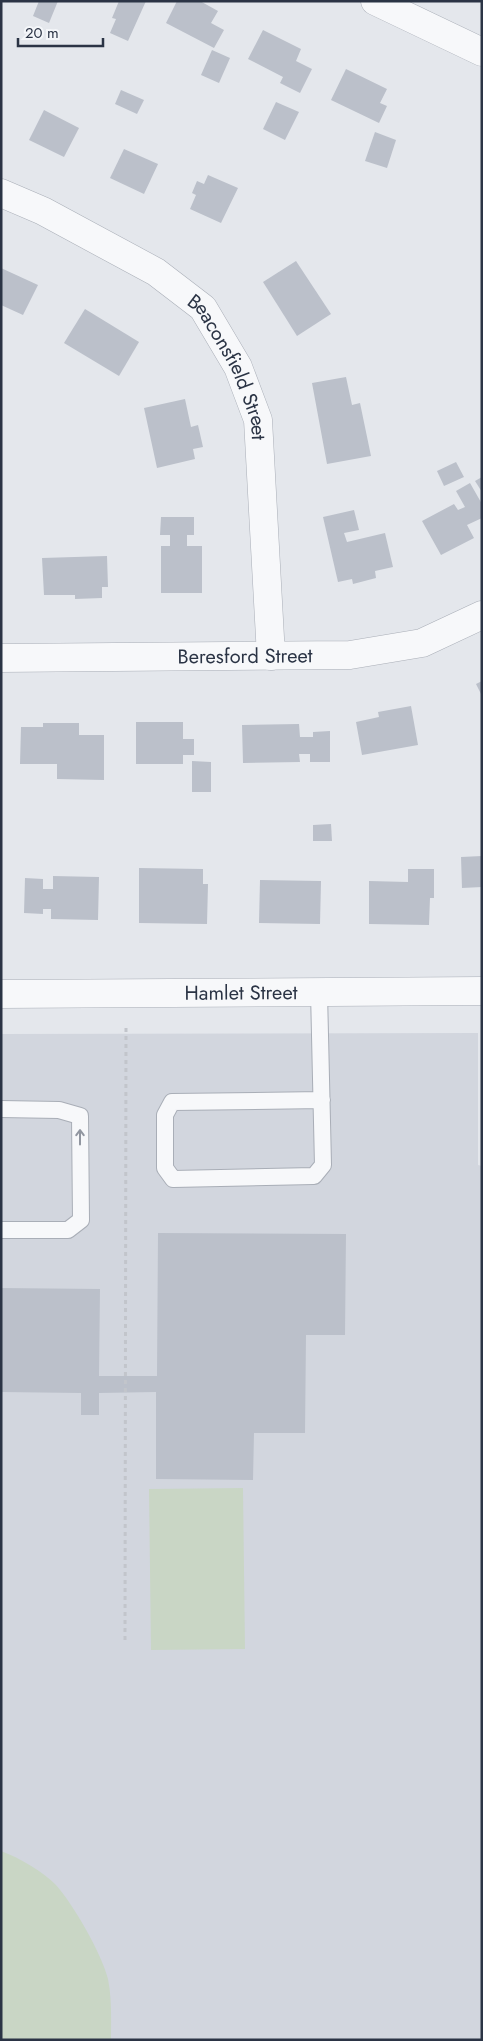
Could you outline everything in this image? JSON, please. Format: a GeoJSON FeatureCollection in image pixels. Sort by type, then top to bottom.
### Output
{"type":"FeatureCollection","features":[{"type":"Feature","properties":{"kind":"street"},"geometry":{"type":"LineString","coordinates":[[374,1],[482,52]]}},
{"type":"Feature","properties":{"kind":"street","name":"Beaconsfield Street"},"geometry":{"type":"LineString","coordinates":[[1,193],[43,211],[156,272],[203,308],[238,367],[258,420],[271,656]]}},
{"type":"Feature","properties":{"kind":"street","name":"Beresford Street"},"geometry":{"type":"LineString","coordinates":[[1,658],[350,655],[422,643],[482,616]]}},
{"type":"Feature","properties":{"kind":"street","name":"Hamlet Street"},"geometry":{"type":"LineString","coordinates":[[1,994],[482,991]]}},
{"type":"Feature","properties":{"kind":"lane"},"geometry":{"type":"LineString","coordinates":[[319,992],[322,1100],[323,1165],[314,1176],[173,1179],[165,1168],[165,1115],[172,1102],[322,1100]]}},
{"type":"Feature","properties":{"kind":"lane"},"geometry":{"type":"LineString","coordinates":[[1,1108],[59,1110],[80,1116],[81,1220],[68,1230],[1,1230]]}},
{"type":"Feature","properties":{"kind":"path"},"geometry":{"type":"LineString","coordinates":[[125,1640],[126,1024]]}},
{"type":"Feature","properties":{"kind":"shaded area"},"geometry":{"type":"Polygon","coordinates":[[[478,1033],[478,1165],[482,1166],[482,2040],[1,2040],[1,1034],[478,1033]]]}},
{"type":"Feature","properties":{"kind":"green space"},"geometry":{"type":"Polygon","coordinates":[[[243,1488],[245,1649],[151,1650],[149,1489],[243,1488]]]}},
{"type":"Feature","properties":{"kind":"green space"},"geometry":{"type":"Polygon","coordinates":[[[1,1851],[30,1865],[56,1885],[86,1930],[100,1956],[108,1979],[111,2002],[111,2040],[1,2040],[1,1851]]]}},
{"type":"Feature","properties":{"kind":"building"},"geometry":{"type":"Polygon","coordinates":[[[39,1],[58,1],[49,23],[33,16],[39,1]]]}},
{"type":"Feature","properties":{"kind":"building"},"geometry":{"type":"Polygon","coordinates":[[[119,1],[146,1],[128,41],[110,33],[116,19],[112,18],[119,1]]]}},
{"type":"Feature","properties":{"kind":"building"},"geometry":{"type":"Polygon","coordinates":[[[177,1],[200,1],[218,11],[211,23],[224,30],[214,48],[166,23],[177,1]]]}},
{"type":"Feature","properties":{"kind":"building"},"geometry":{"type":"Polygon","coordinates":[[[263,30],[301,49],[296,61],[312,69],[300,93],[280,83],[283,77],[248,59],[263,30]]]}},
{"type":"Feature","properties":{"kind":"building"},"geometry":{"type":"Polygon","coordinates":[[[212,50],[230,58],[219,83],[201,75],[212,50]]]}},
{"type":"Feature","properties":{"kind":"building"},"geometry":{"type":"Polygon","coordinates":[[[346,69],[387,89],[380,103],[387,106],[379,123],[331,100],[346,69]]]}},
{"type":"Feature","properties":{"kind":"building"},"geometry":{"type":"Polygon","coordinates":[[[121,90],[144,100],[137,114],[115,104],[121,90]]]}},
{"type":"Feature","properties":{"kind":"building"},"geometry":{"type":"Polygon","coordinates":[[[276,102],[299,112],[285,140],[263,129],[276,102]]]}},
{"type":"Feature","properties":{"kind":"building"},"geometry":{"type":"Polygon","coordinates":[[[44,110],[79,128],[64,157],[29,140],[44,110]]]}},
{"type":"Feature","properties":{"kind":"building"},"geometry":{"type":"Polygon","coordinates":[[[375,132],[396,140],[387,168],[365,161],[375,132]]]}},
{"type":"Feature","properties":{"kind":"building"},"geometry":{"type":"Polygon","coordinates":[[[124,149],[158,164],[144,194],[110,178],[124,149]]]}},
{"type":"Feature","properties":{"kind":"building"},"geometry":{"type":"Polygon","coordinates":[[[208,175],[238,188],[221,223],[190,209],[196,195],[192,193],[197,181],[204,184],[208,175]]]}},
{"type":"Feature","properties":{"kind":"building"},"geometry":{"type":"Polygon","coordinates":[[[296,261],[331,314],[297,336],[263,282],[296,261]]]}},
{"type":"Feature","properties":{"kind":"building"},"geometry":{"type":"Polygon","coordinates":[[[1,268],[38,285],[23,315],[1,305],[1,268]]]}},
{"type":"Feature","properties":{"kind":"building"},"geometry":{"type":"Polygon","coordinates":[[[85,309],[139,342],[119,376],[64,343],[85,309]]]}},
{"type":"Feature","properties":{"kind":"building"},"geometry":{"type":"Polygon","coordinates":[[[346,377],[352,405],[360,403],[371,456],[327,464],[312,383],[346,377]]]}},
{"type":"Feature","properties":{"kind":"building"},"geometry":{"type":"Polygon","coordinates":[[[185,399],[191,427],[198,425],[203,447],[193,449],[195,459],[157,468],[144,408],[185,399]]]}},
{"type":"Feature","properties":{"kind":"building"},"geometry":{"type":"Polygon","coordinates":[[[456,462],[464,477],[444,486],[437,471],[456,462]]]}},
{"type":"Feature","properties":{"kind":"building"},"geometry":{"type":"Polygon","coordinates":[[[482,477],[482,492],[475,481],[482,477]]]}},
{"type":"Feature","properties":{"kind":"building"},"geometry":{"type":"Polygon","coordinates":[[[470,483],[482,504],[482,518],[467,525],[474,538],[441,555],[422,521],[454,504],[458,510],[465,507],[456,491],[470,483]]]}},
{"type":"Feature","properties":{"kind":"building"},"geometry":{"type":"Polygon","coordinates":[[[354,510],[359,530],[344,533],[347,542],[385,533],[393,567],[375,571],[376,578],[353,584],[352,579],[338,582],[323,517],[354,510]]]}},
{"type":"Feature","properties":{"kind":"building"},"geometry":{"type":"Polygon","coordinates":[[[161,517],[194,517],[194,535],[187,535],[187,546],[202,546],[202,593],[161,593],[161,546],[170,546],[170,535],[160,535],[161,517]]]}},
{"type":"Feature","properties":{"kind":"building"},"geometry":{"type":"Polygon","coordinates":[[[107,556],[108,587],[102,587],[102,598],[75,599],[75,595],[44,595],[42,558],[107,556]]]}},
{"type":"Feature","properties":{"kind":"building"},"geometry":{"type":"Polygon","coordinates":[[[482,681],[482,696],[476,684],[482,681]]]}},
{"type":"Feature","properties":{"kind":"building"},"geometry":{"type":"Polygon","coordinates":[[[411,706],[418,745],[362,755],[356,722],[379,717],[378,712],[411,706]]]}},
{"type":"Feature","properties":{"kind":"building"},"geometry":{"type":"Polygon","coordinates":[[[136,722],[183,722],[183,739],[194,739],[194,755],[183,755],[183,764],[136,764],[136,722]]]}},
{"type":"Feature","properties":{"kind":"building"},"geometry":{"type":"Polygon","coordinates":[[[43,723],[79,723],[79,735],[104,735],[104,780],[57,779],[57,764],[20,764],[21,727],[43,727],[43,723]]]}},
{"type":"Feature","properties":{"kind":"building"},"geometry":{"type":"Polygon","coordinates":[[[299,724],[300,737],[313,737],[313,732],[330,731],[330,762],[310,762],[310,754],[299,754],[300,762],[243,763],[242,725],[299,724]]]}},
{"type":"Feature","properties":{"kind":"building"},"geometry":{"type":"Polygon","coordinates":[[[192,761],[211,762],[211,792],[192,792],[192,761]]]}},
{"type":"Feature","properties":{"kind":"building"},"geometry":{"type":"Polygon","coordinates":[[[331,824],[332,841],[313,841],[313,825],[331,824]]]}},
{"type":"Feature","properties":{"kind":"building"},"geometry":{"type":"Polygon","coordinates":[[[482,856],[482,887],[462,888],[461,857],[482,856]]]}},
{"type":"Feature","properties":{"kind":"building"},"geometry":{"type":"Polygon","coordinates":[[[139,868],[203,869],[203,884],[208,884],[207,924],[139,923],[139,868]]]}},
{"type":"Feature","properties":{"kind":"building"},"geometry":{"type":"Polygon","coordinates":[[[408,869],[434,869],[434,898],[430,898],[429,925],[369,924],[369,881],[408,882],[408,869]]]}},
{"type":"Feature","properties":{"kind":"building"},"geometry":{"type":"Polygon","coordinates":[[[53,876],[99,877],[98,920],[51,919],[51,909],[43,909],[43,914],[24,913],[25,878],[43,879],[43,889],[53,889],[53,876]]]}},
{"type":"Feature","properties":{"kind":"building"},"geometry":{"type":"Polygon","coordinates":[[[260,880],[321,881],[320,924],[259,923],[260,880]]]}},
{"type":"Feature","properties":{"kind":"building"},"geometry":{"type":"Polygon","coordinates":[[[158,1233],[346,1234],[345,1335],[306,1335],[305,1433],[254,1433],[253,1480],[156,1479],[156,1392],[99,1393],[99,1415],[81,1415],[81,1393],[1,1392],[1,1288],[100,1289],[99,1376],[157,1376],[158,1233]]]}}]}
